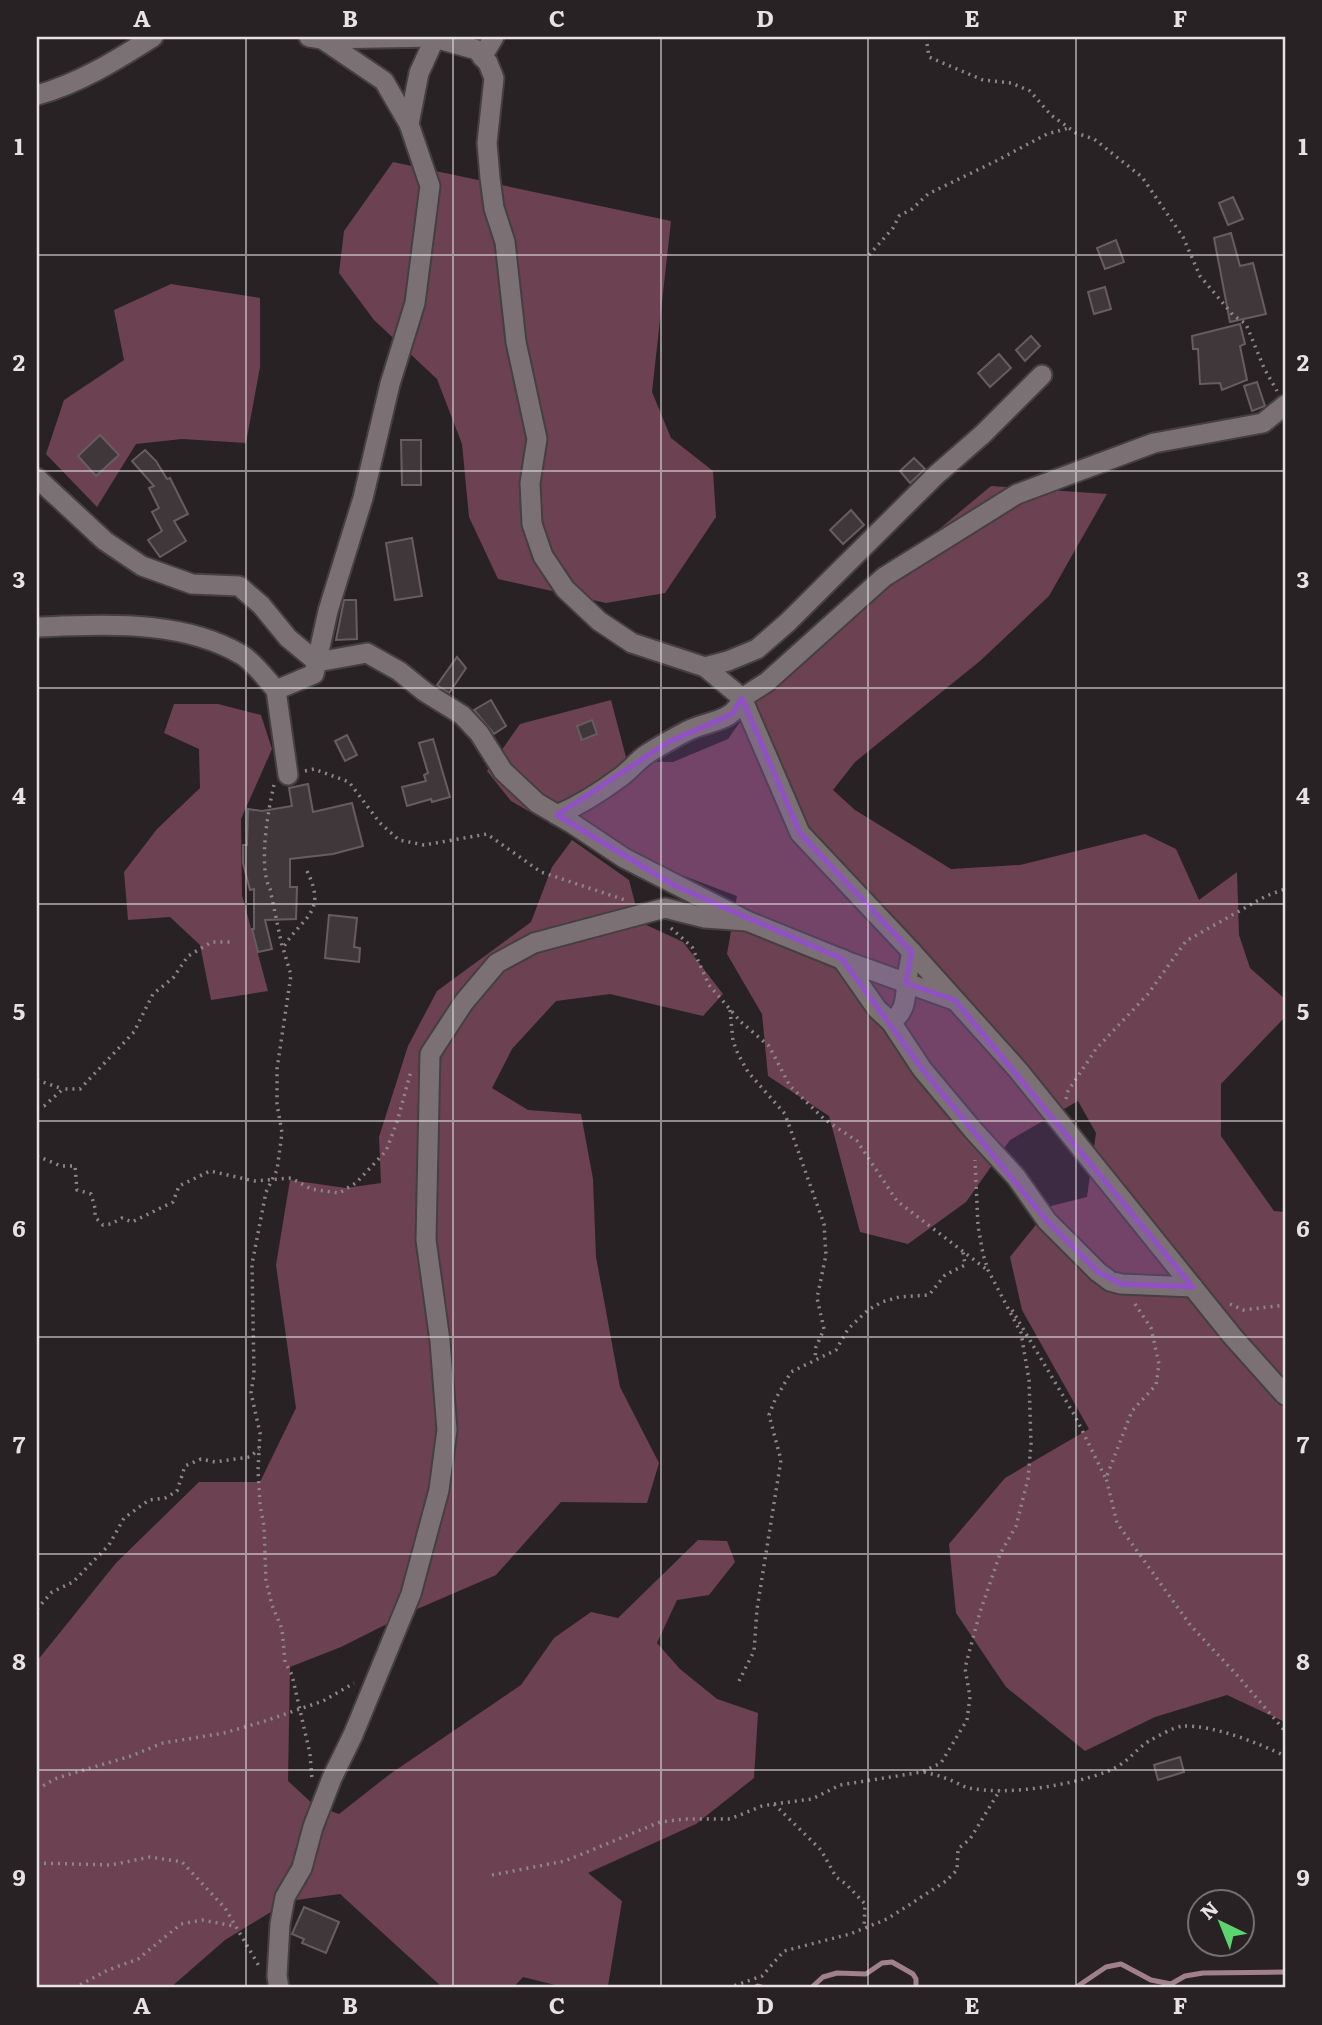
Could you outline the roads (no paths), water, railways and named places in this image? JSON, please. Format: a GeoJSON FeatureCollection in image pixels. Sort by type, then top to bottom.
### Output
{"type":"FeatureCollection","features":[{"type":"Feature","properties":{"kind":"street"},"geometry":{"type":"LineString","coordinates":[[37,95],[58,89],[125,55],[153,37]]}},
{"type":"Feature","properties":{"kind":"street"},"geometry":{"type":"LineString","coordinates":[[409,124],[419,73],[436,37]]}},
{"type":"Feature","properties":{"kind":"street"},"geometry":{"type":"LineString","coordinates":[[316,38],[436,37],[477,50],[482,57],[495,78],[487,143],[490,178],[494,208],[505,242],[516,342],[537,439],[530,483],[532,524],[543,556],[565,589],[599,621],[632,643],[705,667],[743,698],[800,833],[1018,1070],[1233,1337],[1285,1395]]}},
{"type":"Feature","properties":{"kind":"street"},"geometry":{"type":"LineString","coordinates":[[482,57],[494,37]]}},
{"type":"Feature","properties":{"kind":"street"},"geometry":{"type":"LineString","coordinates":[[276,690],[314,674],[328,611],[363,498],[390,384],[415,303],[430,186],[409,124],[384,81],[316,38]]}},
{"type":"Feature","properties":{"kind":"street"},"geometry":{"type":"LineString","coordinates":[[705,667],[757,649],[778,631],[1042,375]]}},
{"type":"Feature","properties":{"kind":"street"},"geometry":{"type":"LineString","coordinates":[[557,815],[575,807],[624,774],[645,755],[689,730],[738,710],[743,698],[767,682],[884,577],[1017,494],[1154,443],[1263,424],[1281,409]]}},
{"type":"Feature","properties":{"kind":"street"},"geometry":{"type":"LineString","coordinates":[[37,478],[106,541],[142,566],[192,584],[239,586],[261,605],[288,638],[317,662],[367,653],[399,671],[425,692],[462,715],[479,733],[503,771],[537,803],[624,858],[747,921],[955,1000]]}},
{"type":"Feature","properties":{"kind":"street"},"geometry":{"type":"LineString","coordinates":[[37,627],[145,627],[201,637],[244,656],[276,690],[288,775]]}},
{"type":"Feature","properties":{"kind":"street"},"geometry":{"type":"LineString","coordinates":[[279,1988],[276,1976],[285,1897],[302,1868],[327,1790],[353,1735],[411,1594],[439,1490],[447,1430],[440,1341],[426,1240],[430,1054],[464,1002],[497,963],[534,943],[665,908],[705,918],[747,921]]}},
{"type":"Feature","properties":{"kind":"street"},"geometry":{"type":"LineString","coordinates":[[891,1022],[898,1017],[907,1001],[906,983],[912,952]]}},
{"type":"Feature","properties":{"kind":"street"},"geometry":{"type":"LineString","coordinates":[[842,959],[877,1009],[891,1022],[922,1069],[972,1130],[1016,1177],[1047,1220],[1098,1272],[1110,1281],[1121,1284],[1193,1287]]}},
{"type":"Feature","properties":{"kind":"waterway"},"geometry":{"type":"LineString","coordinates":[[811,1988],[823,1977],[837,1973],[866,1974],[882,1963],[892,1962],[913,1974],[916,1988]]}},
{"type":"Feature","properties":{"kind":"waterway"},"geometry":{"type":"LineString","coordinates":[[1075,1988],[1106,1967],[1121,1964],[1151,1980],[1171,1984],[1185,1976],[1203,1973],[1285,1972]]}},
{"type":"Feature","properties":{"kind":"waterway"},"geometry":{"type":"LineString","coordinates":[[754,1988],[764,1988]]}}]}
